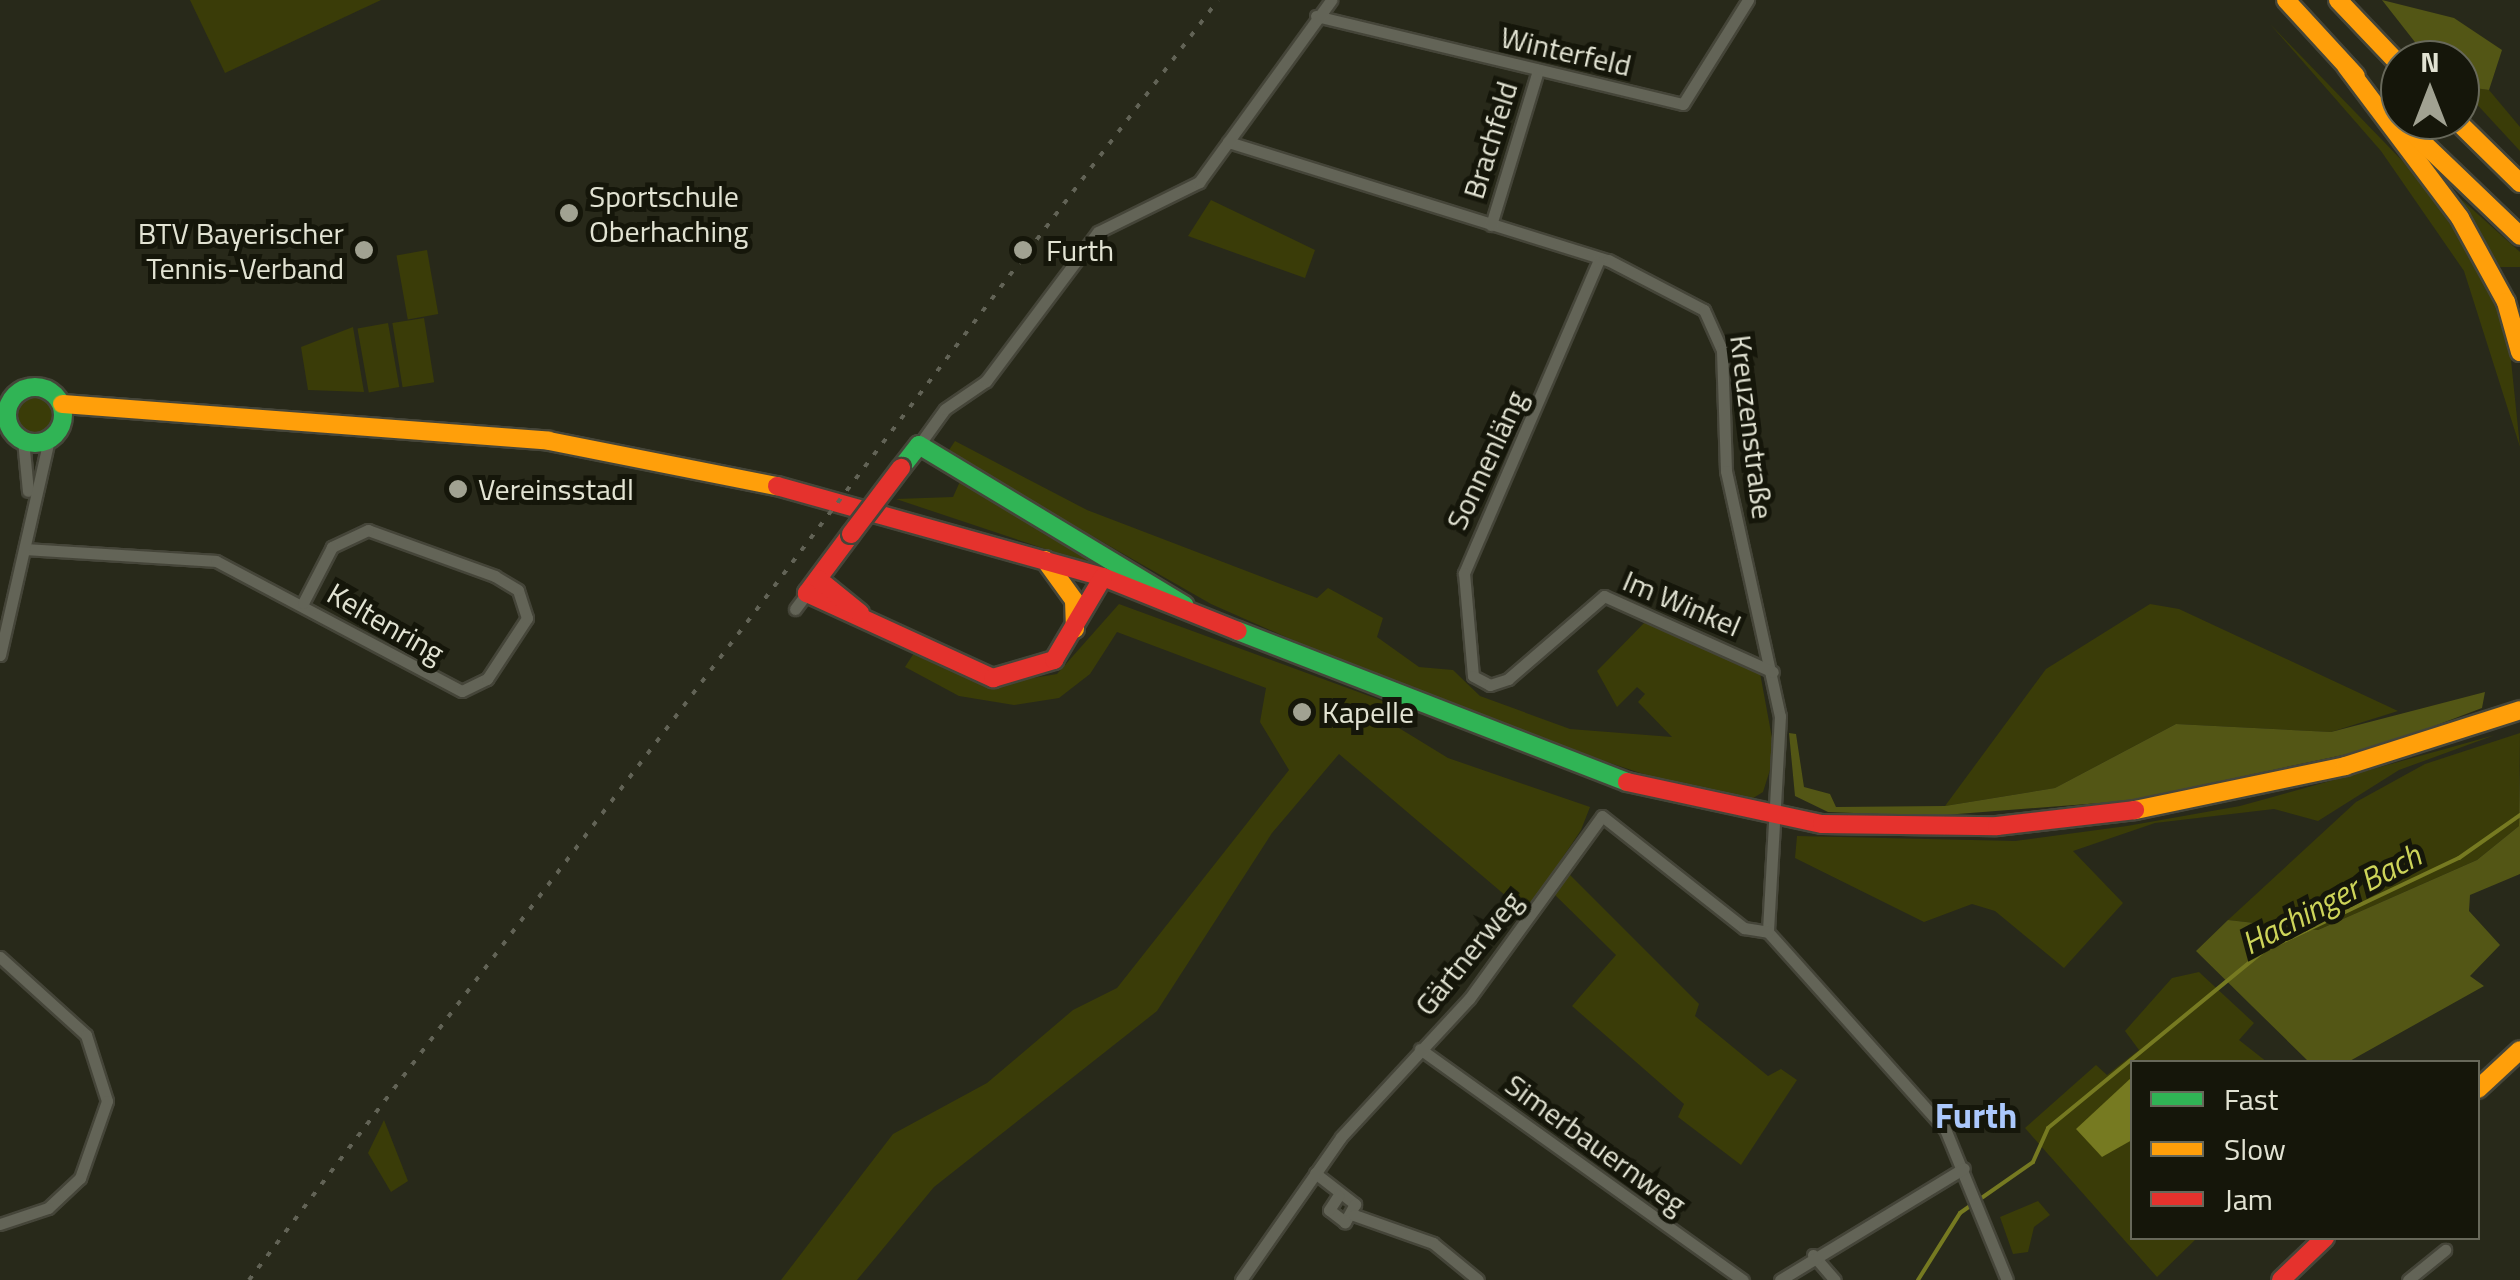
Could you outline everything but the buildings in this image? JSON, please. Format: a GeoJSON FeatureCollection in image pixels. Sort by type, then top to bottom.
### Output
{"type":"FeatureCollection","features":[{"type":"Feature","properties":{"kind":"main road"},"geometry":{"type":"LineString","coordinates":[[2286,0],[2346,66],[2520,236]]}},
{"type":"Feature","properties":{"kind":"main road"},"geometry":{"type":"LineString","coordinates":[[2338,0],[2380,44]]}},
{"type":"Feature","properties":{"kind":"main road"},"geometry":{"type":"LineString","coordinates":[[2346,66],[2460,218],[2506,302],[2520,352]]}},
{"type":"Feature","properties":{"kind":"main road"},"geometry":{"type":"LineString","coordinates":[[2476,140],[2520,183]]}},
{"type":"Feature","properties":{"kind":"main road"},"geometry":{"type":"LineString","coordinates":[[62,413],[49,440],[22,440],[4,421],[6,399],[38,387],[62,413],[125,412],[386,425],[623,452],[856,501],[1104,577],[1559,759],[1682,800],[1776,817],[1905,828],[2127,812],[2346,766],[2520,710]]}},
{"type":"Feature","properties":{"kind":"main road"},"geometry":{"type":"LineString","coordinates":[[1104,577],[1075,637],[1032,672],[994,678],[865,620],[812,586],[919,445],[1171,591],[1190,610]]}},
{"type":"Feature","properties":{"kind":"main road"},"geometry":{"type":"LineString","coordinates":[[1042,556],[1074,600],[1075,637]]}},
{"type":"Feature","properties":{"kind":"main road"},"geometry":{"type":"LineString","coordinates":[[2480,1087],[2520,1050]]}},
{"type":"Feature","properties":{"kind":"main road"},"geometry":{"type":"LineString","coordinates":[[2281,1280],[2322,1240]]}},
{"type":"Feature","properties":{"kind":"street"},"geometry":{"type":"LineString","coordinates":[[919,445],[945,409],[986,381],[1098,232],[1186,193],[1331,0]]}},
{"type":"Feature","properties":{"kind":"street","name":"Winterfeld"},"geometry":{"type":"LineString","coordinates":[[1316,16],[1683,104],[1748,0]]}},
{"type":"Feature","properties":{"kind":"street","name":"Brachfeld"},"geometry":{"type":"LineString","coordinates":[[1491,224],[1538,70]]}},
{"type":"Feature","properties":{"kind":"street","name":"Kreuzenstraße"},"geometry":{"type":"LineString","coordinates":[[1228,142],[1603,261],[1686,294],[1716,328],[1726,470],[1774,672],[1776,817],[1768,932]]}},
{"type":"Feature","properties":{"kind":"street","name":"Sonnenläng"},"geometry":{"type":"LineString","coordinates":[[1480,683],[1467,660],[1464,573],[1603,261]]}},
{"type":"Feature","properties":{"kind":"street"},"geometry":{"type":"LineString","coordinates":[[22,440],[30,504]]}},
{"type":"Feature","properties":{"kind":"street"},"geometry":{"type":"LineString","coordinates":[[0,655],[26,549],[30,504],[49,440]]}},
{"type":"Feature","properties":{"kind":"street","name":"Keltenring"},"geometry":{"type":"LineString","coordinates":[[26,549],[75,559],[202,557],[303,603],[462,690],[488,679],[527,618],[518,590],[495,576],[368,530],[332,547],[303,603]]}},
{"type":"Feature","properties":{"kind":"street"},"geometry":{"type":"LineString","coordinates":[[795,609],[812,586]]}},
{"type":"Feature","properties":{"kind":"street","name":"Im Winkel"},"geometry":{"type":"LineString","coordinates":[[1480,683],[1508,679],[1604,596],[1774,672]]}},
{"type":"Feature","properties":{"kind":"street","name":"Gärtnerweg"},"geometry":{"type":"LineString","coordinates":[[1240,1280],[1315,1173],[1495,968],[1602,816],[1744,928],[1768,932]]}},
{"type":"Feature","properties":{"kind":"street"},"geometry":{"type":"LineString","coordinates":[[1768,932],[1945,1129],[1979,1201],[2007,1280]]}},
{"type":"Feature","properties":{"kind":"street"},"geometry":{"type":"LineString","coordinates":[[0,957],[86,1036],[107,1101],[80,1178],[48,1208],[0,1224]]}},
{"type":"Feature","properties":{"kind":"street","name":"Simerbauernweg"},"geometry":{"type":"LineString","coordinates":[[1420,1049],[1744,1280]]}},
{"type":"Feature","properties":{"kind":"street"},"geometry":{"type":"LineString","coordinates":[[1780,1280],[1812,1255],[1964,1168]]}},
{"type":"Feature","properties":{"kind":"street"},"geometry":{"type":"LineString","coordinates":[[1315,1173],[1338,1196],[1355,1204],[1354,1215]]}},
{"type":"Feature","properties":{"kind":"street"},"geometry":{"type":"LineString","coordinates":[[1338,1196],[1331,1216],[1354,1215],[1433,1243],[1478,1280]]}},
{"type":"Feature","properties":{"kind":"street"},"geometry":{"type":"LineString","coordinates":[[2408,1280],[2444,1250]]}},
{"type":"Feature","properties":{"kind":"street"},"geometry":{"type":"LineString","coordinates":[[1812,1255],[1835,1280]]}},
{"type":"Feature","properties":{"kind":"shaded area"},"geometry":{"type":"Polygon","coordinates":[[[190,0],[381,0],[225,73],[190,0]]]}},
{"type":"Feature","properties":{"kind":"shaded area"},"geometry":{"type":"Polygon","coordinates":[[[2382,0],[2454,18],[2502,50],[2489,90],[2480,89],[2480,40],[2413,40],[2382,0]]]}},
{"type":"Feature","properties":{"kind":"shaded area"},"geometry":{"type":"Polygon","coordinates":[[[2270,24],[2415,174],[2487,277],[2509,341],[2520,447],[2464,271],[2381,151],[2270,24]]]}},
{"type":"Feature","properties":{"kind":"shaded area"},"geometry":{"type":"Polygon","coordinates":[[[2480,89],[2489,90],[2520,127],[2520,151],[2480,108],[2480,89]]]}},
{"type":"Feature","properties":{"kind":"shaded area"},"geometry":{"type":"Polygon","coordinates":[[[2441,181],[2520,252],[2520,267],[2499,267],[2441,181]]]}},
{"type":"Feature","properties":{"kind":"shaded area"},"geometry":{"type":"Polygon","coordinates":[[[1211,200],[1315,250],[1305,278],[1188,236],[1211,200]]]}},
{"type":"Feature","properties":{"kind":"shaded area"},"geometry":{"type":"Polygon","coordinates":[[[427,250],[438,314],[408,319],[396,255],[427,250]]]}},
{"type":"Feature","properties":{"kind":"shaded area"},"geometry":{"type":"Polygon","coordinates":[[[424,318],[434,382],[403,387],[392,323],[424,318]]]}},
{"type":"Feature","properties":{"kind":"shaded area"},"geometry":{"type":"Polygon","coordinates":[[[388,323],[399,387],[369,392],[357,328],[388,323]]]}},
{"type":"Feature","properties":{"kind":"shaded area"},"geometry":{"type":"Polygon","coordinates":[[[353,327],[364,392],[308,390],[301,347],[353,327]]]}},
{"type":"Feature","properties":{"kind":"shaded area"},"geometry":{"type":"Polygon","coordinates":[[[34,394],[48,400],[54,414],[48,428],[34,434],[20,428],[14,414],[20,400],[34,394]]]}},
{"type":"Feature","properties":{"kind":"shaded area"},"geometry":{"type":"Polygon","coordinates":[[[955,441],[1087,510],[1317,598],[1328,588],[1383,618],[1377,637],[1419,667],[1453,670],[1480,696],[1570,729],[1672,737],[1638,702],[1645,694],[1637,687],[1617,707],[1597,671],[1647,620],[1760,673],[1775,754],[1763,792],[1750,800],[1686,788],[1458,713],[1211,604],[947,453],[955,441]]]}},
{"type":"Feature","properties":{"kind":"shaded area"},"geometry":{"type":"Polygon","coordinates":[[[962,477],[1147,583],[896,499],[953,497],[962,477]]]}},
{"type":"Feature","properties":{"kind":"shaded area"},"geometry":{"type":"Polygon","coordinates":[[[1119,604],[1391,704],[1381,717],[1448,758],[1590,807],[1581,830],[1526,913],[1339,754],[1272,833],[1157,1011],[934,1187],[857,1280],[781,1280],[893,1134],[987,1083],[1073,1010],[1117,988],[1289,770],[1260,722],[1266,688],[1117,632],[1090,674],[1059,698],[1014,705],[959,696],[905,667],[914,653],[996,684],[1057,674],[1119,604]]]}},
{"type":"Feature","properties":{"kind":"shaded area"},"geometry":{"type":"Polygon","coordinates":[[[2150,604],[2179,609],[2398,711],[2331,732],[2176,724],[2055,788],[1945,806],[2046,669],[2150,604]]]}},
{"type":"Feature","properties":{"kind":"shaded area"},"geometry":{"type":"Polygon","coordinates":[[[2485,692],[2482,708],[2376,748],[2126,801],[1932,816],[1828,812],[1795,796],[1789,733],[1796,734],[1804,787],[1830,794],[1836,807],[1945,806],[2055,788],[2176,724],[2331,732],[2485,692]]]}},
{"type":"Feature","properties":{"kind":"shaded area"},"geometry":{"type":"Polygon","coordinates":[[[2520,733],[2519,826],[2477,860],[2318,930],[2228,920],[2356,802],[2425,764],[2520,733]]]}},
{"type":"Feature","properties":{"kind":"shaded area"},"geometry":{"type":"Polygon","coordinates":[[[2495,735],[2399,770],[2318,821],[2274,809],[2155,823],[2073,851],[2123,903],[2064,968],[1995,911],[1972,904],[1924,922],[1795,858],[1797,836],[2015,841],[2127,826],[2240,806],[2495,735]]]}},
{"type":"Feature","properties":{"kind":"shaded area"},"geometry":{"type":"Polygon","coordinates":[[[2520,765],[2520,874],[2470,895],[2469,911],[2500,945],[2470,976],[2484,986],[2352,1060],[2307,1060],[2196,951],[2228,920],[2318,930],[2477,860],[2519,826],[2520,765]]]}},
{"type":"Feature","properties":{"kind":"shaded area"},"geometry":{"type":"Polygon","coordinates":[[[1568,873],[1699,1004],[1695,1016],[1768,1076],[1781,1069],[1797,1080],[1741,1165],[1678,1117],[1684,1104],[1572,1006],[1616,955],[1553,893],[1568,873]]]}},
{"type":"Feature","properties":{"kind":"shaded area"},"geometry":{"type":"Polygon","coordinates":[[[2199,972],[2254,1023],[2239,1040],[2264,1060],[2130,1060],[2130,1240],[2195,1240],[2157,1277],[2025,1128],[2096,1065],[2107,1075],[2139,1050],[2125,1031],[2172,978],[2199,972]]]}},
{"type":"Feature","properties":{"kind":"shaded area"},"geometry":{"type":"Polygon","coordinates":[[[2130,1079],[2130,1141],[2102,1157],[2076,1129],[2130,1079]]]}},
{"type":"Feature","properties":{"kind":"shaded area"},"geometry":{"type":"Polygon","coordinates":[[[384,1120],[408,1181],[391,1192],[368,1153],[384,1120]]]}},
{"type":"Feature","properties":{"kind":"shaded area"},"geometry":{"type":"Polygon","coordinates":[[[2038,1201],[2050,1215],[2034,1227],[2028,1252],[2013,1254],[2000,1217],[2038,1201]]]}},
{"type":"Feature","properties":{"kind":"waterway","name":"Hachinger Bach"},"geometry":{"type":"LineString","coordinates":[[2131,1060],[2265,950],[2459,858],[2520,815]]}},
{"type":"Feature","properties":{"kind":"waterway","name":"Hachinger Bach"},"geometry":{"type":"LineString","coordinates":[[1918,1280],[1960,1213],[2033,1162],[2048,1128],[2130,1061]]}},
{"type":"Feature","properties":{"kind":"railway"},"geometry":{"type":"LineString","coordinates":[[249,1280],[1218,0]]}},
{"type":"Feature","properties":{"kind":"traffic: fast"},"geometry":{"type":"LineString","coordinates":[[35,387],[55,395],[63,415],[55,435],[35,443],[15,435],[7,415],[15,395],[35,387]]}},
{"type":"Feature","properties":{"kind":"traffic: fast"},"geometry":{"type":"LineString","coordinates":[[901,468],[919,445],[1184,605]]}},
{"type":"Feature","properties":{"kind":"traffic: fast"},"geometry":{"type":"LineString","coordinates":[[1238,631],[1627,782]]}},
{"type":"Feature","properties":{"kind":"traffic: slow"},"geometry":{"type":"LineString","coordinates":[[2286,0],[2356,76]]}},
{"type":"Feature","properties":{"kind":"traffic: slow"},"geometry":{"type":"LineString","coordinates":[[2338,0],[2380,44]]}},
{"type":"Feature","properties":{"kind":"traffic: slow"},"geometry":{"type":"LineString","coordinates":[[2346,66],[2460,218],[2506,302],[2520,352]]}},
{"type":"Feature","properties":{"kind":"traffic: slow"},"geometry":{"type":"LineString","coordinates":[[2420,140],[2520,236]]}},
{"type":"Feature","properties":{"kind":"traffic: slow"},"geometry":{"type":"LineString","coordinates":[[2476,140],[2520,183]]}},
{"type":"Feature","properties":{"kind":"traffic: slow"},"geometry":{"type":"LineString","coordinates":[[62,404],[549,441],[777,486]]}},
{"type":"Feature","properties":{"kind":"traffic: slow"},"geometry":{"type":"LineString","coordinates":[[1045,560],[1074,600],[1075,629]]}},
{"type":"Feature","properties":{"kind":"traffic: slow"},"geometry":{"type":"LineString","coordinates":[[2135,810],[2345,766],[2520,710]]}},
{"type":"Feature","properties":{"kind":"traffic: slow"},"geometry":{"type":"LineString","coordinates":[[2480,1087],[2520,1050]]}},
{"type":"Feature","properties":{"kind":"traffic: jam"},"geometry":{"type":"LineString","coordinates":[[851,534],[901,468]]}},
{"type":"Feature","properties":{"kind":"traffic: jam"},"geometry":{"type":"LineString","coordinates":[[777,486],[1103,577],[1238,631]]}},
{"type":"Feature","properties":{"kind":"traffic: jam"},"geometry":{"type":"LineString","coordinates":[[851,534],[807,593],[993,678],[1054,660],[1103,577]]}},
{"type":"Feature","properties":{"kind":"traffic: jam"},"geometry":{"type":"LineString","coordinates":[[818,579],[860,613]]}},
{"type":"Feature","properties":{"kind":"traffic: jam"},"geometry":{"type":"LineString","coordinates":[[1627,782],[1822,824],[1997,826],[2135,810]]}},
{"type":"Feature","properties":{"kind":"traffic: jam"},"geometry":{"type":"LineString","coordinates":[[2281,1280],[2323,1240]]}},
{"type":"Feature","properties":{"kind":"place","name":"Sportschule Oberhaching"},"geometry":{"type":"Point","coordinates":[569,213]}},
{"type":"Feature","properties":{"kind":"place","name":"BTV Bayerischer Tennis-Verband"},"geometry":{"type":"Point","coordinates":[364,250]}},
{"type":"Feature","properties":{"kind":"place","name":"Furth"},"geometry":{"type":"Point","coordinates":[1023,250]}},
{"type":"Feature","properties":{"kind":"place","name":"Vereinsstadl"},"geometry":{"type":"Point","coordinates":[458,489]}},
{"type":"Feature","properties":{"kind":"place","name":"Kapelle"},"geometry":{"type":"Point","coordinates":[1302,712]}},
{"type":"Feature","properties":{"kind":"district","name":"Furth"},"geometry":{"type":"Point","coordinates":[1976,1115]}}]}
